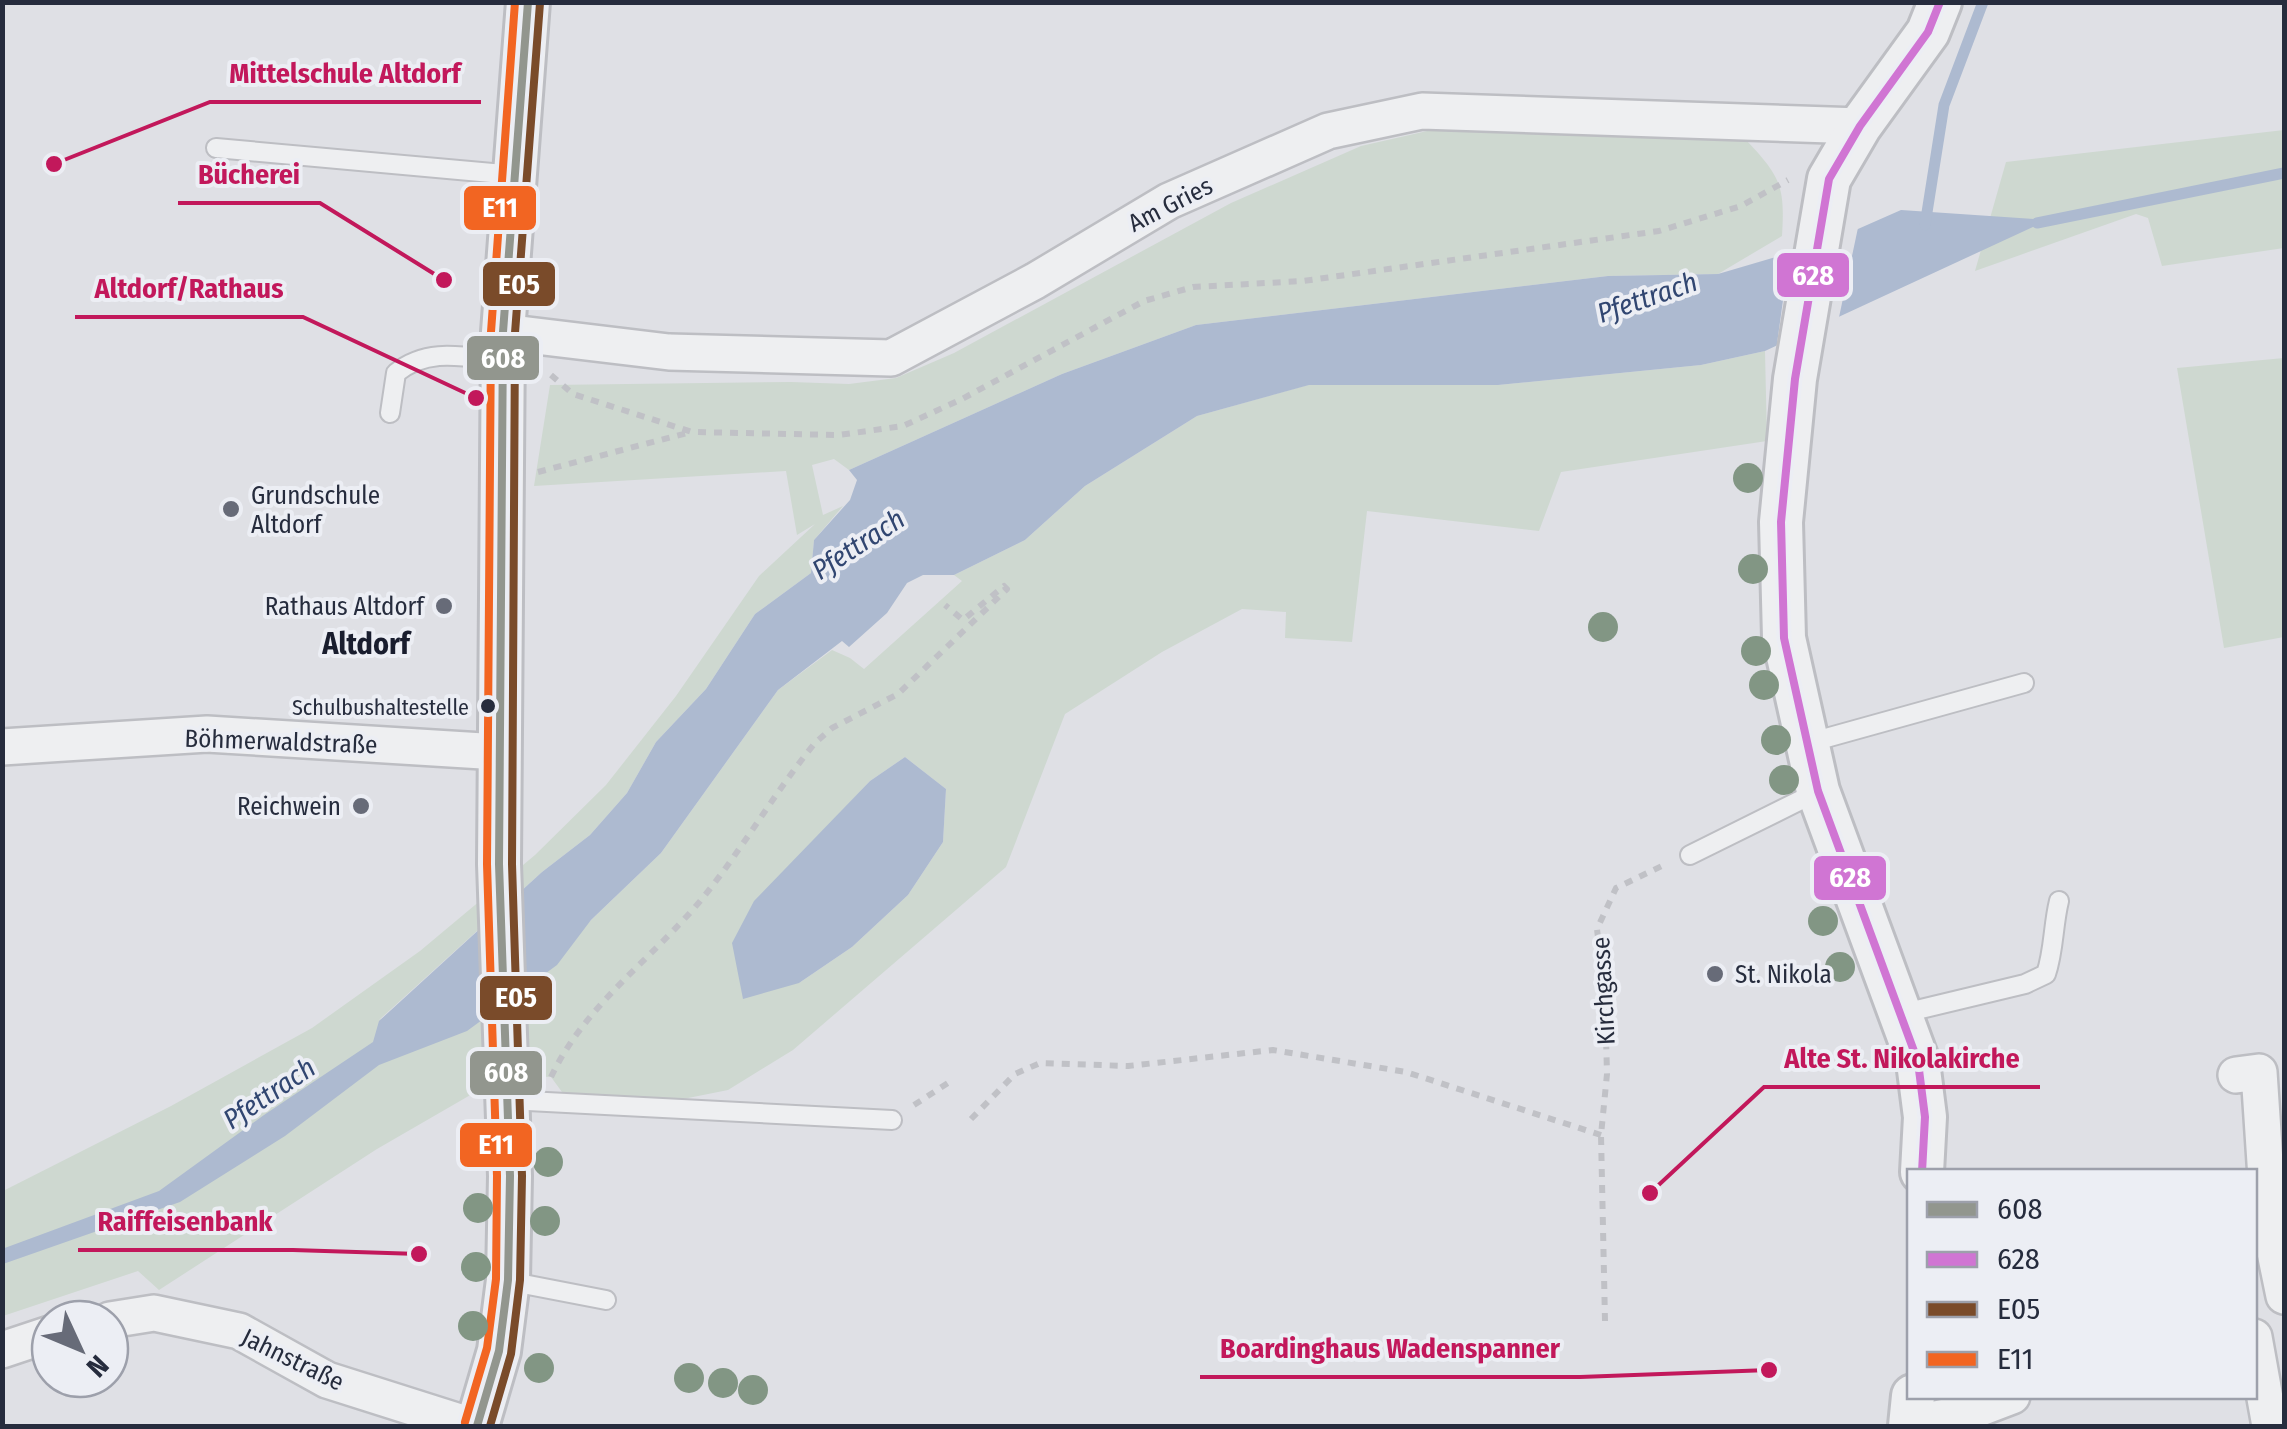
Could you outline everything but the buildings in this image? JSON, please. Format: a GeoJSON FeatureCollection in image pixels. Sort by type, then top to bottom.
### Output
{"type":"FeatureCollection","features":[{"type":"Feature","properties":{"kind":"street"},"geometry":{"type":"LineString","coordinates":[[474,1426],[500,1351],[508,1280],[510,1176],[498,864],[503,346],[528,2]]}},
{"type":"Feature","properties":{"kind":"street"},"geometry":{"type":"LineString","coordinates":[[1922,1169],[1924,1117],[1918,1062],[1818,791],[1784,638],[1781,522],[1795,378],[1827,184],[1860,126],[1928,32],[1940,2]]}},
{"type":"Feature","properties":{"kind":"street","name":"Am Gries"},"geometry":{"type":"LineString","coordinates":[[503,346],[891,358],[1035,281],[1169,200],[1328,131],[1422,110],[1860,126]]}},
{"type":"Feature","properties":{"kind":"street","name":"Böhmerwaldstraße"},"geometry":{"type":"LineString","coordinates":[[2,747],[207,734],[499,752]]}},
{"type":"Feature","properties":{"kind":"street"},"geometry":{"type":"LineString","coordinates":[[2236,1075],[2258,1072],[2269,1223],[2284,1296],[2257,1306]]}},
{"type":"Feature","properties":{"kind":"street","name":"Jahnstraße"},"geometry":{"type":"LineString","coordinates":[[130,1316],[154,1312],[239,1331],[327,1380],[474,1426]]}},
{"type":"Feature","properties":{"kind":"street"},"geometry":{"type":"LineString","coordinates":[[2,1350],[30,1341]]}},
{"type":"Feature","properties":{"kind":"street"},"geometry":{"type":"LineString","coordinates":[[2257,1354],[2270,1426]]}},
{"type":"Feature","properties":{"kind":"street"},"geometry":{"type":"LineString","coordinates":[[1912,1416],[1970,1412],[2004,1399]]}},
{"type":"Feature","properties":{"kind":"lane"},"geometry":{"type":"LineString","coordinates":[[216,148],[514,175]]}},
{"type":"Feature","properties":{"kind":"lane"},"geometry":{"type":"LineString","coordinates":[[390,413],[396,372],[411,361],[435,354],[503,346]]}},
{"type":"Feature","properties":{"kind":"lane"},"geometry":{"type":"LineString","coordinates":[[1807,743],[2024,682]]}},
{"type":"Feature","properties":{"kind":"lane"},"geometry":{"type":"LineString","coordinates":[[1690,855],[1818,791]]}},
{"type":"Feature","properties":{"kind":"lane"},"geometry":{"type":"LineString","coordinates":[[1900,1014],[2025,984],[2046,974],[2052,958],[2052,928],[2059,901]]}},
{"type":"Feature","properties":{"kind":"lane"},"geometry":{"type":"LineString","coordinates":[[506,1087],[892,1120]]}},
{"type":"Feature","properties":{"kind":"lane"},"geometry":{"type":"LineString","coordinates":[[508,1280],[606,1300]]}},
{"type":"Feature","properties":{"kind":"path"},"geometry":{"type":"LineString","coordinates":[[501,482],[692,432],[838,435],[903,426],[962,399],[1144,301],[1194,287],[1303,281],[1660,231],[1741,206],[1790,178],[1827,184]]}},
{"type":"Feature","properties":{"kind":"path"},"geometry":{"type":"LineString","coordinates":[[503,346],[572,394],[692,432]]}},
{"type":"Feature","properties":{"kind":"path"},"geometry":{"type":"LineString","coordinates":[[506,1087],[551,1077],[563,1051],[596,1008],[699,902],[814,743],[832,728],[898,694],[1007,588],[1004,586],[963,620],[945,604]]}},
{"type":"Feature","properties":{"kind":"path","name":"Kirchgasse"},"geometry":{"type":"LineString","coordinates":[[1605,1321],[1602,1135],[1607,1074],[1605,998],[1597,930],[1616,888],[1690,855]]}},
{"type":"Feature","properties":{"kind":"path"},"geometry":{"type":"LineString","coordinates":[[971,1119],[1015,1074],[1040,1063],[1128,1066],[1273,1050],[1406,1072],[1602,1135]]}},
{"type":"Feature","properties":{"kind":"path"},"geometry":{"type":"LineString","coordinates":[[892,1120],[951,1082]]}},
{"type":"Feature","properties":{"kind":"shaded area"},"geometry":{"type":"Polygon","coordinates":[[[1504,123],[1747,141],[1778,184],[1783,206],[1782,236],[1718,274],[1608,276],[1196,325],[1062,374],[849,470],[834,459],[812,465],[823,515],[843,506],[814,540],[811,573],[755,614],[706,689],[656,742],[627,793],[590,835],[542,872],[379,1020],[589,922],[661,853],[778,690],[832,650],[864,669],[962,581],[954,575],[1025,540],[1085,486],[1197,416],[1308,385],[1498,385],[1701,365],[1765,351],[1767,441],[1561,472],[1539,531],[1367,511],[1352,642],[1285,638],[1286,612],[1242,609],[1162,652],[1065,714],[1006,867],[793,1050],[728,1090],[668,1102],[587,1098],[562,1092],[551,1077],[505,1075],[377,1149],[159,1290],[138,1271],[54,1299],[30,1299],[30,1307],[3,1316],[3,1191],[171,1106],[312,1028],[420,951],[535,855],[606,785],[676,696],[759,576],[815,524],[797,535],[786,471],[534,486],[550,385],[849,384],[896,378],[954,353],[1231,203],[1361,146],[1436,129],[1504,123]],[[905,757],[870,781],[820,834],[799,983],[852,947],[908,895],[943,842],[946,789],[905,757]]]}},
{"type":"Feature","properties":{"kind":"shaded area"},"geometry":{"type":"Polygon","coordinates":[[[2284,130],[2284,248],[2162,266],[2148,218],[2136,214],[1975,271],[2006,162],[2284,130]]]}},
{"type":"Feature","properties":{"kind":"shaded area"},"geometry":{"type":"Polygon","coordinates":[[[2284,358],[2284,637],[2224,648],[2177,368],[2284,358]]]}},
{"type":"Feature","properties":{"kind":"water"},"geometry":{"type":"Polygon","coordinates":[[[1901,210],[2048,220],[1765,351],[1701,365],[1498,385],[1309,385],[1197,416],[1085,486],[1025,540],[954,575],[923,575],[907,583],[887,613],[849,647],[842,641],[778,690],[661,853],[591,920],[557,965],[467,1031],[379,1065],[285,1136],[180,1202],[3,1264],[2,1249],[159,1191],[373,1042],[379,1021],[542,872],[590,835],[627,793],[656,742],[706,689],[755,614],[811,573],[814,540],[850,500],[857,480],[849,470],[1062,374],[1196,325],[1608,276],[1718,274],[1833,240],[1901,210]]]}},
{"type":"Feature","properties":{"kind":"water"},"geometry":{"type":"Polygon","coordinates":[[[905,757],[946,789],[943,842],[908,895],[852,947],[799,983],[743,999],[732,943],[754,901],[870,781],[905,757]]]}},
{"type":"Feature","properties":{"kind":"pier"},"geometry":{"type":"Polygon","coordinates":[[[1859,223],[1838,322],[1776,351],[1790,249],[1859,223]]]}},
{"type":"Feature","properties":{"kind":"waterway","name":"Pfettrach"},"geometry":{"type":"LineString","coordinates":[[1925,225],[1944,105],[1983,2]]}},
{"type":"Feature","properties":{"kind":"waterway","name":"Pfettrach"},"geometry":{"type":"LineString","coordinates":[[2037,223],[2284,173]]}},
{"type":"Feature","properties":{"kind":"transit line","name":"E11"},"geometry":{"type":"LineString","coordinates":[[465,1422],[487,1348],[496,1279],[497,1176],[487,864],[491,332],[515,2]]}},
{"type":"Feature","properties":{"kind":"transit line","name":"608"},"geometry":{"type":"LineString","coordinates":[[477,1426],[499,1351],[508,1280],[510,1176],[499,864],[503,332],[528,2]]}},
{"type":"Feature","properties":{"kind":"transit line","name":"628"},"geometry":{"type":"LineString","coordinates":[[1922,1169],[1925,1117],[1918,1062],[1818,791],[1784,638],[1781,522],[1795,379],[1829,179],[1860,126],[1928,32],[1940,2]]}},
{"type":"Feature","properties":{"kind":"transit line","name":"E05"},"geometry":{"type":"LineString","coordinates":[[490,1426],[511,1354],[520,1280],[522,1176],[512,864],[515,333],[540,3]]}},
{"type":"Feature","properties":{"kind":"place","name":"Mittelschule Altdorf"},"geometry":{"type":"Point","coordinates":[54,164]}},
{"type":"Feature","properties":{"kind":"place","name":"Bücherei"},"geometry":{"type":"Point","coordinates":[444,280]}},
{"type":"Feature","properties":{"kind":"place","name":"Altdorf/Rathaus"},"geometry":{"type":"Point","coordinates":[476,398]}},
{"type":"Feature","properties":{"kind":"place","name":"Grundschule Altdorf"},"geometry":{"type":"Point","coordinates":[231,509]}},
{"type":"Feature","properties":{"kind":"place","name":"Rathaus Altdorf"},"geometry":{"type":"Point","coordinates":[444,606]}},
{"type":"Feature","properties":{"kind":"place","name":"Schulbushaltestelle"},"geometry":{"type":"Point","coordinates":[488,706]}},
{"type":"Feature","properties":{"kind":"place","name":"Reichwein"},"geometry":{"type":"Point","coordinates":[361,806]}},
{"type":"Feature","properties":{"kind":"place","name":"St. Nikola"},"geometry":{"type":"Point","coordinates":[1715,974]}},
{"type":"Feature","properties":{"kind":"place","name":"Alte St. Nikolakirche"},"geometry":{"type":"Point","coordinates":[1650,1193]}},
{"type":"Feature","properties":{"kind":"place","name":"Raiffeisenbank"},"geometry":{"type":"Point","coordinates":[419,1254]}},
{"type":"Feature","properties":{"kind":"place","name":"Boardinghaus Wadenspanner"},"geometry":{"type":"Point","coordinates":[1769,1370]}},
{"type":"Feature","properties":{"kind":"district","name":"Altdorf"},"geometry":{"type":"Point","coordinates":[366,644]}}]}
